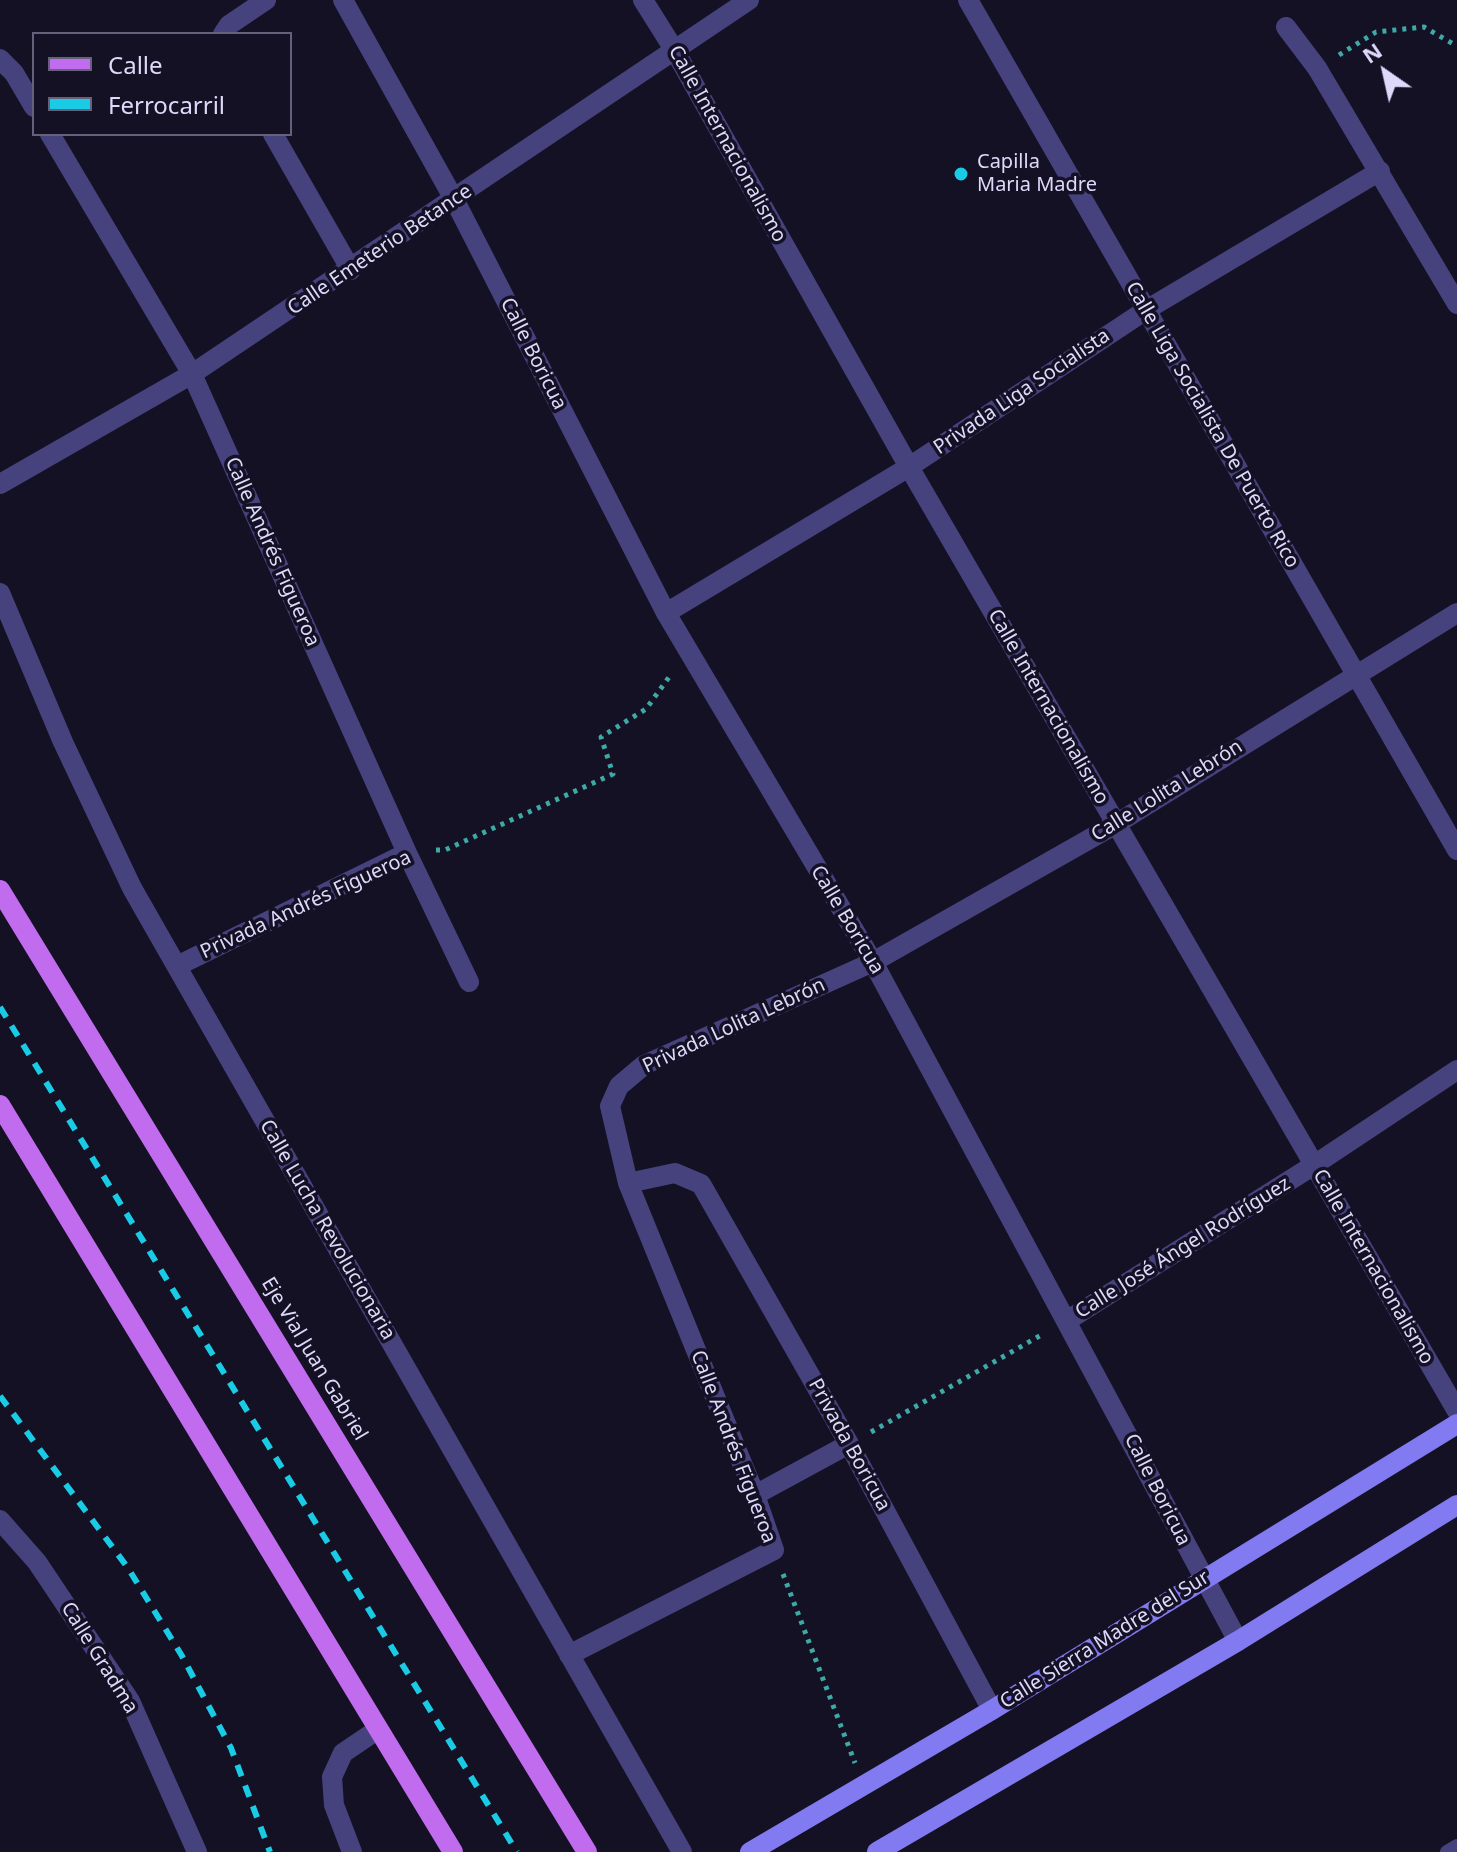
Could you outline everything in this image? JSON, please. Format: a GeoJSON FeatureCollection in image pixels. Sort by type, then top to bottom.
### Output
{"type":"FeatureCollection","features":[{"type":"Feature","properties":{"kind":"main road","name":"Eje Vial Juan Gabriel"},"geometry":{"type":"LineString","coordinates":[[0,890],[587,1852]]}},
{"type":"Feature","properties":{"kind":"main road"},"geometry":{"type":"LineString","coordinates":[[0,1105],[453,1852]]}},
{"type":"Feature","properties":{"kind":"street"},"geometry":{"type":"LineString","coordinates":[[224,32],[229,25],[266,0]]}},
{"type":"Feature","properties":{"kind":"street","name":"Calle Boricua"},"geometry":{"type":"LineString","coordinates":[[343,0],[455,201],[687,652],[873,962],[1238,1641]]}},
{"type":"Feature","properties":{"kind":"street","name":"Calle Internacionalismo"},"geometry":{"type":"LineString","coordinates":[[643,0],[675,51],[909,467],[1457,1411]]}},
{"type":"Feature","properties":{"kind":"street","name":"Calle Emeterio Betance"},"geometry":{"type":"LineString","coordinates":[[0,484],[192,374],[455,201],[749,0]]}},
{"type":"Feature","properties":{"kind":"street","name":"Calle Liga Socialista De Puerto Rico"},"geometry":{"type":"LineString","coordinates":[[968,0],[1457,850]]}},
{"type":"Feature","properties":{"kind":"street"},"geometry":{"type":"LineString","coordinates":[[1286,27],[1317,68],[1457,304]]}},
{"type":"Feature","properties":{"kind":"street"},"geometry":{"type":"LineString","coordinates":[[0,59],[14,73],[32,104]]}},
{"type":"Feature","properties":{"kind":"street","name":"Calle Andrés Figueroa"},"geometry":{"type":"LineString","coordinates":[[51,136],[192,374],[407,853],[469,982]]}},
{"type":"Feature","properties":{"kind":"street"},"geometry":{"type":"LineString","coordinates":[[274,136],[351,270]]}},
{"type":"Feature","properties":{"kind":"street","name":"Privada Liga Socialista"},"geometry":{"type":"LineString","coordinates":[[666,613],[909,467],[1146,310],[1380,171]]}},
{"type":"Feature","properties":{"kind":"street","name":"Calle Lucha Revolucionaria"},"geometry":{"type":"LineString","coordinates":[[2,604],[132,888],[682,1852]]}},
{"type":"Feature","properties":{"kind":"street","name":"Calle Lolita Lebrón"},"geometry":{"type":"LineString","coordinates":[[873,962],[1116,824],[1457,613]]}},
{"type":"Feature","properties":{"kind":"street","name":"Privada Andrés Figueroa"},"geometry":{"type":"LineString","coordinates":[[177,966],[407,853]]}},
{"type":"Feature","properties":{"kind":"street","name":"Privada Lolita Lebrón"},"geometry":{"type":"LineString","coordinates":[[610,1106],[619,1086],[644,1065],[873,962]]}},
{"type":"Feature","properties":{"kind":"street","name":"Calle José Ángel Rodríguez"},"geometry":{"type":"LineString","coordinates":[[1068,1320],[1314,1165],[1457,1070]]}},
{"type":"Feature","properties":{"kind":"street","name":"Calle Andrés Figueroa"},"geometry":{"type":"LineString","coordinates":[[610,1106],[628,1183],[755,1495],[774,1550]]}},
{"type":"Feature","properties":{"kind":"street","name":"Privada Boricua"},"geometry":{"type":"LineString","coordinates":[[628,1183],[675,1173],[701,1184],[849,1444],[992,1710]]}},
{"type":"Feature","properties":{"kind":"street","name":"Calle Sierra Madre del Sur"},"geometry":{"type":"LineString","coordinates":[[750,1852],[992,1710],[1457,1424]]}},
{"type":"Feature","properties":{"kind":"street"},"geometry":{"type":"LineString","coordinates":[[755,1495],[849,1444]]}},
{"type":"Feature","properties":{"kind":"street"},"geometry":{"type":"LineString","coordinates":[[877,1852],[1238,1641],[1457,1505]]}},
{"type":"Feature","properties":{"kind":"street","name":"Calle Gradma"},"geometry":{"type":"LineString","coordinates":[[0,1520],[37,1562],[130,1701],[197,1852]]}},
{"type":"Feature","properties":{"kind":"street"},"geometry":{"type":"LineString","coordinates":[[569,1655],[774,1550]]}},
{"type":"Feature","properties":{"kind":"street"},"geometry":{"type":"LineString","coordinates":[[352,1852],[334,1805],[332,1777],[343,1753],[377,1730]]}},
{"type":"Feature","properties":{"kind":"lane"},"geometry":{"type":"LineString","coordinates":[[1447,1852],[1457,1846]]}},
{"type":"Feature","properties":{"kind":"path"},"geometry":{"type":"LineString","coordinates":[[1317,68],[1376,32],[1424,27],[1457,46]]}},
{"type":"Feature","properties":{"kind":"path","name":"Privada Andrés Figueroa"},"geometry":{"type":"LineString","coordinates":[[407,853],[445,850],[613,774],[601,737],[646,709],[687,652]]}},
{"type":"Feature","properties":{"kind":"path"},"geometry":{"type":"LineString","coordinates":[[849,1444],[1068,1320]]}},
{"type":"Feature","properties":{"kind":"path","name":"Calle Andrés Figueroa"},"geometry":{"type":"LineString","coordinates":[[774,1550],[864,1786]]}},
{"type":"Feature","properties":{"kind":"railway"},"geometry":{"type":"LineString","coordinates":[[0,1007],[517,1852]]}},
{"type":"Feature","properties":{"kind":"railway"},"geometry":{"type":"LineString","coordinates":[[0,1396],[128,1568],[182,1656],[231,1748],[270,1852]]}},
{"type":"Feature","properties":{"kind":"place","name":"Capilla Maria Madre"},"geometry":{"type":"Point","coordinates":[961,174]}}]}
